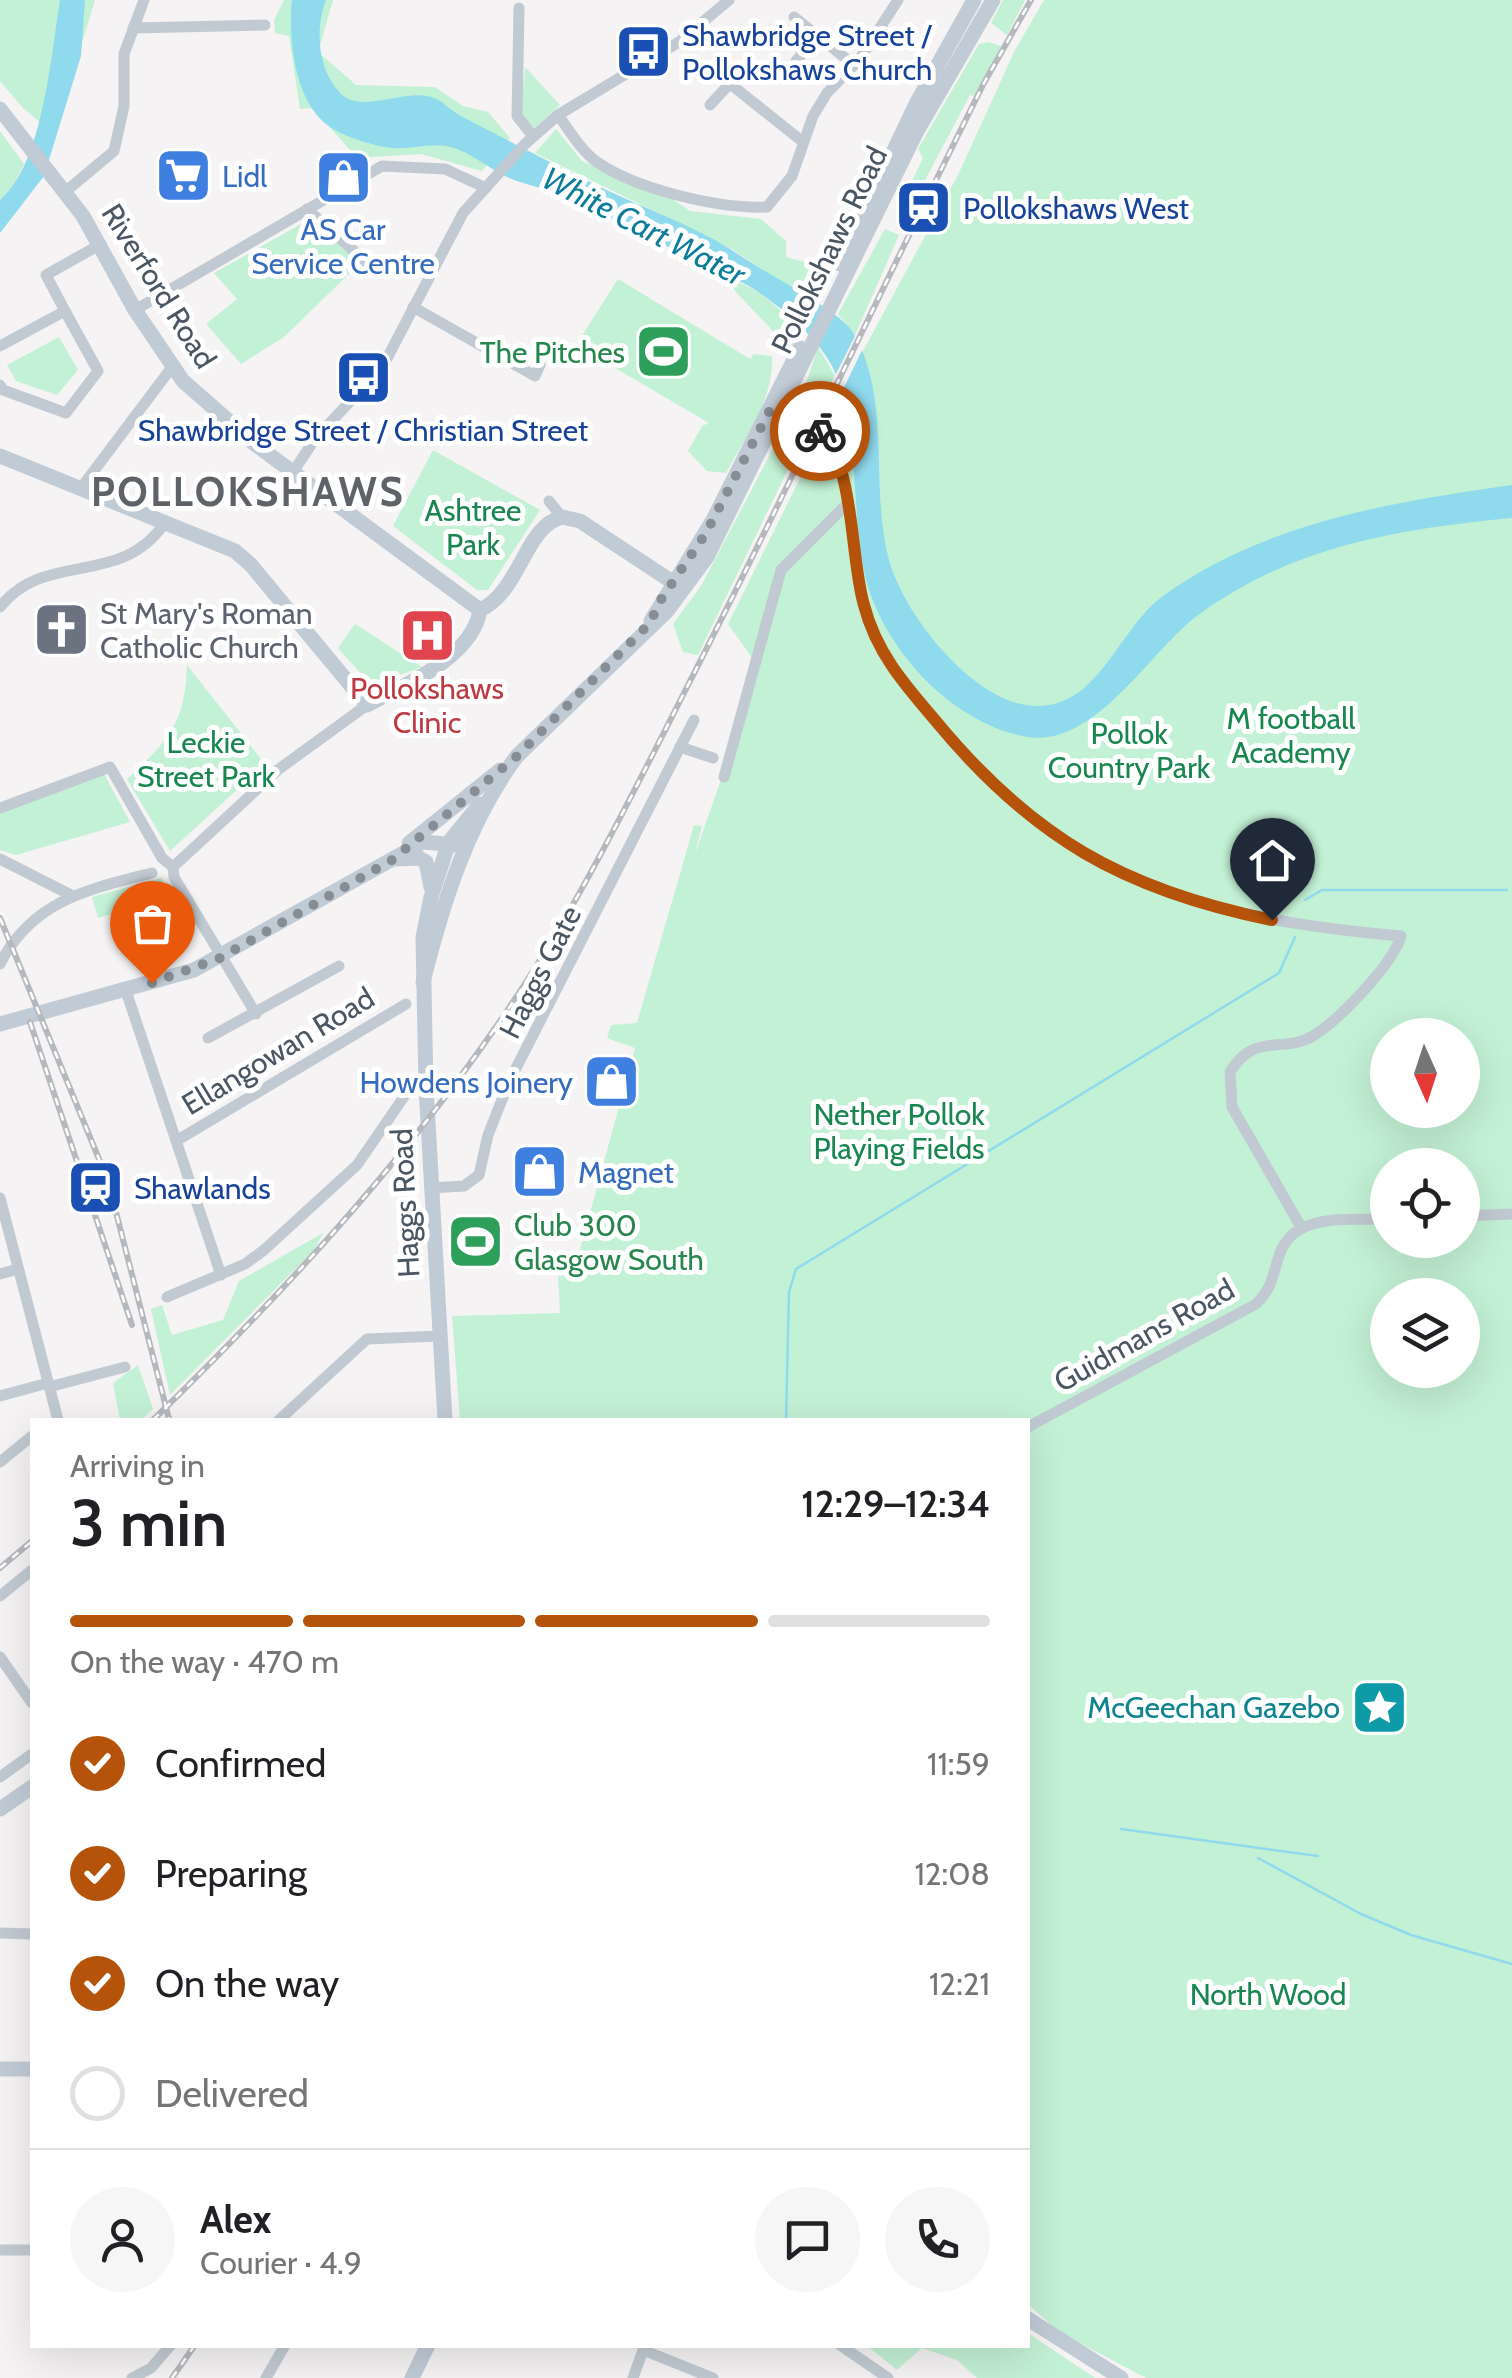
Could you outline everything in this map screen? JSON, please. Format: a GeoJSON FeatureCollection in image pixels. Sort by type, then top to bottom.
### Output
{"type":"FeatureCollection","features":[{"type":"Feature","properties":{"kind":"main road","name":"Pollokshaws Road"},"geometry":{"type":"LineString","coordinates":[[835,287],[916,104],[974,0]]}},
{"type":"Feature","properties":{"kind":"main road","name":"Pollokshaws Road"},"geometry":{"type":"LineString","coordinates":[[457,846],[517,756],[678,599],[707,557],[835,287],[917,131],[993,0]]}},
{"type":"Feature","properties":{"kind":"main road","name":"Riverford Road"},"geometry":{"type":"LineString","coordinates":[[3,113],[101,244],[135,310],[172,367],[206,404],[480,610]]}},
{"type":"Feature","properties":{"kind":"main road","name":"Pollokshaws Road"},"geometry":{"type":"LineString","coordinates":[[651,622],[777,408]]}},
{"type":"Feature","properties":{"kind":"main road"},"geometry":{"type":"LineString","coordinates":[[0,456],[223,545],[251,565],[367,705],[442,660],[478,626],[480,610],[504,595],[545,526],[562,517],[580,521],[674,583]]}},
{"type":"Feature","properties":{"kind":"main road"},"geometry":{"type":"LineString","coordinates":[[392,860],[517,756]]}},
{"type":"Feature","properties":{"kind":"main road"},"geometry":{"type":"LineString","coordinates":[[0,1024],[126,991],[220,958],[424,842],[457,846]]}},
{"type":"Feature","properties":{"kind":"main road","name":"Haggs Road"},"geometry":{"type":"LineString","coordinates":[[423,982],[457,846]]}},
{"type":"Feature","properties":{"kind":"main road","name":"Haggs Road"},"geometry":{"type":"LineString","coordinates":[[446,1418],[430,1188],[423,937],[430,897],[457,846]]}},
{"type":"Feature","properties":{"kind":"main road"},"geometry":{"type":"LineString","coordinates":[[392,860],[419,858],[426,862],[430,897]]}},
{"type":"Feature","properties":{"kind":"main road"},"geometry":{"type":"LineString","coordinates":[[0,1809],[28,1790]]}},
{"type":"Feature","properties":{"kind":"main road"},"geometry":{"type":"LineString","coordinates":[[0,2069],[30,2069]]}},
{"type":"Feature","properties":{"kind":"main road"},"geometry":{"type":"LineString","coordinates":[[1030,2320],[1121,2378]]}},
{"type":"Feature","properties":{"kind":"main road"},"geometry":{"type":"LineString","coordinates":[[412,2378],[427,2348]]}},
{"type":"Feature","properties":{"kind":"street"},"geometry":{"type":"LineString","coordinates":[[60,186],[114,151],[124,106],[124,54],[144,0]]}},
{"type":"Feature","properties":{"kind":"street"},"geometry":{"type":"LineString","coordinates":[[293,472],[315,439],[383,366],[463,213],[528,140],[558,115],[679,42],[729,0]]}},
{"type":"Feature","properties":{"kind":"street"},"geometry":{"type":"LineString","coordinates":[[558,115],[600,164],[725,208],[768,207],[792,176],[827,92],[854,65],[898,0]]}},
{"type":"Feature","properties":{"kind":"street"},"geometry":{"type":"LineString","coordinates":[[519,8],[517,116],[528,140]]}},
{"type":"Feature","properties":{"kind":"street"},"geometry":{"type":"LineString","coordinates":[[794,17],[854,65]]}},
{"type":"Feature","properties":{"kind":"street"},"geometry":{"type":"LineString","coordinates":[[133,28],[265,25]]}},
{"type":"Feature","properties":{"kind":"street"},"geometry":{"type":"LineString","coordinates":[[242,26],[242,42]]}},
{"type":"Feature","properties":{"kind":"street"},"geometry":{"type":"LineString","coordinates":[[796,61],[817,36]]}},
{"type":"Feature","properties":{"kind":"street"},"geometry":{"type":"LineString","coordinates":[[710,105],[745,67]]}},
{"type":"Feature","properties":{"kind":"street"},"geometry":{"type":"LineString","coordinates":[[729,84],[803,142]]}},
{"type":"Feature","properties":{"kind":"street"},"geometry":{"type":"LineString","coordinates":[[135,310],[369,172],[398,164],[445,169],[486,188]]}},
{"type":"Feature","properties":{"kind":"street"},"geometry":{"type":"LineString","coordinates":[[307,209],[363,264]]}},
{"type":"Feature","properties":{"kind":"street"},"geometry":{"type":"LineString","coordinates":[[0,385],[3,390],[66,413],[98,370],[46,275],[101,244]]}},
{"type":"Feature","properties":{"kind":"street"},"geometry":{"type":"LineString","coordinates":[[412,307],[538,371]]}},
{"type":"Feature","properties":{"kind":"street"},"geometry":{"type":"LineString","coordinates":[[0,346],[64,310]]}},
{"type":"Feature","properties":{"kind":"street"},"geometry":{"type":"LineString","coordinates":[[81,488],[172,367]]}},
{"type":"Feature","properties":{"kind":"street"},"geometry":{"type":"LineString","coordinates":[[777,408],[825,436],[847,504],[852,554],[881,654],[958,749],[1022,810],[1084,856],[1196,904],[1310,928],[1401,936],[1397,951],[1339,1014],[1310,1039],[1252,1050],[1230,1072],[1232,1108],[1301,1227],[1370,1221]]}},
{"type":"Feature","properties":{"kind":"street"},"geometry":{"type":"LineString","coordinates":[[549,502],[562,517]]}},
{"type":"Feature","properties":{"kind":"street"},"geometry":{"type":"LineString","coordinates":[[724,777],[781,570],[847,504]]}},
{"type":"Feature","properties":{"kind":"street"},"geometry":{"type":"LineString","coordinates":[[0,607],[33,578],[130,557],[154,539],[166,521]]}},
{"type":"Feature","properties":{"kind":"street"},"geometry":{"type":"LineString","coordinates":[[173,867],[279,769],[367,705]]}},
{"type":"Feature","properties":{"kind":"street","name":"Haggs Gate"},"geometry":{"type":"LineString","coordinates":[[430,1188],[464,1186],[479,1175],[488,1135],[510,1082],[694,720]]}},
{"type":"Feature","properties":{"kind":"street"},"geometry":{"type":"LineString","coordinates":[[680,748],[713,758]]}},
{"type":"Feature","properties":{"kind":"street"},"geometry":{"type":"LineString","coordinates":[[0,808],[110,768],[162,858],[173,867],[174,878],[256,1014]]}},
{"type":"Feature","properties":{"kind":"street"},"geometry":{"type":"LineString","coordinates":[[0,858],[71,895]]}},
{"type":"Feature","properties":{"kind":"street"},"geometry":{"type":"LineString","coordinates":[[0,964],[26,925],[71,895],[152,873]]}},
{"type":"Feature","properties":{"kind":"street"},"geometry":{"type":"LineString","coordinates":[[208,1038],[339,966]]}},
{"type":"Feature","properties":{"kind":"street"},"geometry":{"type":"LineString","coordinates":[[126,991],[220,1275]]}},
{"type":"Feature","properties":{"kind":"street","name":"Ellangowan Road"},"geometry":{"type":"LineString","coordinates":[[176,1141],[406,1004]]}},
{"type":"Feature","properties":{"kind":"street"},"geometry":{"type":"LineString","coordinates":[[166,1297],[220,1275],[264,1250],[357,1165],[408,1090]]}},
{"type":"Feature","properties":{"kind":"street"},"geometry":{"type":"LineString","coordinates":[[0,1198],[56,1418]]}},
{"type":"Feature","properties":{"kind":"street"},"geometry":{"type":"LineString","coordinates":[[1480,1215],[1512,1214]]}},
{"type":"Feature","properties":{"kind":"street","name":"Guidmans Road"},"geometry":{"type":"LineString","coordinates":[[1030,1426],[1256,1304],[1271,1288],[1284,1243],[1301,1227]]}},
{"type":"Feature","properties":{"kind":"street"},"geometry":{"type":"LineString","coordinates":[[0,1274],[18,1269]]}},
{"type":"Feature","properties":{"kind":"street"},"geometry":{"type":"LineString","coordinates":[[281,1418],[367,1339],[440,1336]]}},
{"type":"Feature","properties":{"kind":"street"},"geometry":{"type":"LineString","coordinates":[[0,1396],[125,1367]]}},
{"type":"Feature","properties":{"kind":"street"},"geometry":{"type":"LineString","coordinates":[[0,1462],[30,1438]]}},
{"type":"Feature","properties":{"kind":"street"},"geometry":{"type":"LineString","coordinates":[[0,1596],[30,1572]]}},
{"type":"Feature","properties":{"kind":"street"},"geometry":{"type":"LineString","coordinates":[[0,1657],[30,1700]]}},
{"type":"Feature","properties":{"kind":"street"},"geometry":{"type":"LineString","coordinates":[[28,1790],[5,1774],[30,1755]]}},
{"type":"Feature","properties":{"kind":"street"},"geometry":{"type":"LineString","coordinates":[[0,1934],[30,1934]]}},
{"type":"Feature","properties":{"kind":"street"},"geometry":{"type":"LineString","coordinates":[[0,2250],[30,2250]]}},
{"type":"Feature","properties":{"kind":"street"},"geometry":{"type":"LineString","coordinates":[[132,2378],[152,2368],[169,2348]]}},
{"type":"Feature","properties":{"kind":"street"},"geometry":{"type":"LineString","coordinates":[[266,2378],[283,2348]]}},
{"type":"Feature","properties":{"kind":"street"},"geometry":{"type":"LineString","coordinates":[[633,2378],[645,2348],[714,2378]]}},
{"type":"Feature","properties":{"kind":"street"},"geometry":{"type":"LineString","coordinates":[[844,2348],[888,2378]]}},
{"type":"Feature","properties":{"kind":"green space"},"geometry":{"type":"Polygon","coordinates":[[[0,0],[95,0],[54,134],[23,108],[0,81],[0,0]]]}},
{"type":"Feature","properties":{"kind":"green space"},"geometry":{"type":"Polygon","coordinates":[[[284,0],[333,0],[318,52],[356,85],[435,87],[463,106],[488,112],[510,138],[482,171],[421,154],[357,158],[313,108],[300,109],[289,36],[275,33],[274,20],[284,0]]]}},
{"type":"Feature","properties":{"kind":"green space"},"geometry":{"type":"Polygon","coordinates":[[[1003,0],[1025,0],[1007,35],[991,23],[1003,0]]]}},
{"type":"Feature","properties":{"kind":"green space","name":"Pollok Country Park"},"geometry":{"type":"Polygon","coordinates":[[[1044,0],[1512,0],[1512,2378],[1146,2378],[1059,2332],[1030,2306],[1030,1418],[460,1418],[452,1316],[560,1313],[558,1276],[573,1275],[635,1048],[607,1038],[611,1025],[637,1023],[694,825],[702,826],[695,854],[730,754],[755,662],[728,624],[863,351],[958,175],[1015,50],[1044,0]]]}},
{"type":"Feature","properties":{"kind":"green space"},"geometry":{"type":"Polygon","coordinates":[[[979,44],[1001,46],[975,96],[970,95],[922,186],[912,181],[923,158],[918,149],[979,44]]]}},
{"type":"Feature","properties":{"kind":"green space"},"geometry":{"type":"Polygon","coordinates":[[[525,67],[560,105],[533,129],[521,112],[525,67]]]}},
{"type":"Feature","properties":{"kind":"green space"},"geometry":{"type":"Polygon","coordinates":[[[556,129],[582,161],[664,193],[690,211],[761,219],[786,241],[786,257],[828,268],[813,299],[798,294],[732,249],[535,153],[556,129]]]}},
{"type":"Feature","properties":{"kind":"green space"},"geometry":{"type":"Polygon","coordinates":[[[0,131],[24,164],[11,191],[0,200],[0,131]]]}},
{"type":"Feature","properties":{"kind":"green space"},"geometry":{"type":"Polygon","coordinates":[[[310,219],[352,255],[347,264],[354,269],[284,337],[241,364],[206,324],[237,299],[214,273],[310,219]]]}},
{"type":"Feature","properties":{"kind":"green space"},"geometry":{"type":"Polygon","coordinates":[[[885,229],[899,235],[855,335],[838,314],[885,229]]]}},
{"type":"Feature","properties":{"kind":"green space"},"geometry":{"type":"Polygon","coordinates":[[[731,278],[762,294],[800,328],[789,353],[729,284],[731,278]]]}},
{"type":"Feature","properties":{"kind":"green space","name":"The Pitches"},"geometry":{"type":"Polygon","coordinates":[[[618,279],[750,359],[754,354],[772,356],[764,402],[726,473],[707,471],[688,451],[702,426],[709,423],[576,345],[618,279]]]}},
{"type":"Feature","properties":{"kind":"green space"},"geometry":{"type":"Polygon","coordinates":[[[59,337],[78,370],[57,395],[16,381],[7,365],[59,337]]]}},
{"type":"Feature","properties":{"kind":"green space"},"geometry":{"type":"Polygon","coordinates":[[[818,347],[835,376],[812,423],[797,411],[818,347]]]}},
{"type":"Feature","properties":{"kind":"green space"},"geometry":{"type":"Polygon","coordinates":[[[790,424],[806,432],[698,655],[683,652],[673,624],[701,586],[785,426],[790,424]]]}},
{"type":"Feature","properties":{"kind":"green space","name":"Ashtree Park"},"geometry":{"type":"Polygon","coordinates":[[[433,450],[540,510],[488,590],[477,590],[393,526],[433,450]]]}},
{"type":"Feature","properties":{"kind":"green space"},"geometry":{"type":"Polygon","coordinates":[[[355,624],[422,667],[371,685],[338,648],[355,624]]]}},
{"type":"Feature","properties":{"kind":"green space","name":"Leckie Street Park"},"geometry":{"type":"Polygon","coordinates":[[[187,665],[265,764],[170,851],[127,779],[172,730],[183,702],[187,665]]]}},
{"type":"Feature","properties":{"kind":"green space"},"geometry":{"type":"Polygon","coordinates":[[[104,774],[130,822],[16,855],[0,850],[0,813],[104,774]]]}},
{"type":"Feature","properties":{"kind":"green space"},"geometry":{"type":"Polygon","coordinates":[[[161,878],[171,896],[98,918],[92,897],[161,878]]]}},
{"type":"Feature","properties":{"kind":"green space"},"geometry":{"type":"Polygon","coordinates":[[[323,1233],[314,1250],[170,1395],[151,1309],[162,1305],[172,1335],[223,1320],[239,1281],[323,1233]]]}},
{"type":"Feature","properties":{"kind":"green space"},"geometry":{"type":"Polygon","coordinates":[[[138,1365],[153,1409],[143,1418],[120,1418],[113,1383],[138,1365]]]}},
{"type":"Feature","properties":{"kind":"green space"},"geometry":{"type":"Polygon","coordinates":[[[1030,2334],[1095,2378],[977,2378],[957,2360],[922,2348],[1030,2348],[1030,2334]]]}},
{"type":"Feature","properties":{"kind":"green space"},"geometry":{"type":"Polygon","coordinates":[[[870,2348],[922,2348],[897,2370],[870,2348]]]}},
{"type":"Feature","properties":{"kind":"water"},"geometry":{"type":"Polygon","coordinates":[[[60,0],[85,0],[81,56],[44,176],[0,233],[0,200],[15,183],[36,135],[60,0]]]}},
{"type":"Feature","properties":{"kind":"water","name":"White Cart Water"},"geometry":{"type":"Polygon","coordinates":[[[292,0],[326,0],[320,24],[320,49],[333,84],[350,100],[372,102],[421,95],[435,98],[459,115],[554,164],[726,246],[847,325],[866,360],[873,387],[883,529],[895,578],[940,648],[982,686],[1004,698],[1026,705],[1050,705],[1071,697],[1104,667],[1163,596],[1243,550],[1286,533],[1375,508],[1512,485],[1512,518],[1387,535],[1308,557],[1233,592],[1197,616],[1120,694],[1076,728],[1052,736],[1027,737],[998,729],[970,715],[921,675],[884,623],[863,566],[851,442],[842,394],[834,370],[804,329],[774,303],[739,281],[580,203],[506,177],[462,151],[437,145],[385,147],[330,127],[308,102],[301,86],[291,32],[292,0]]]}},
{"type":"Feature","properties":{"kind":"pier"},"geometry":{"type":"Polygon","coordinates":[[[858,330],[865,344],[838,400],[832,382],[858,330]]]}},
{"type":"Feature","properties":{"kind":"waterway"},"geometry":{"type":"LineString","coordinates":[[1305,900],[1322,890],[1507,890]]}},
{"type":"Feature","properties":{"kind":"waterway"},"geometry":{"type":"LineString","coordinates":[[786,1418],[789,1292],[796,1269],[1279,973],[1295,937]]}},
{"type":"Feature","properties":{"kind":"waterway"},"geometry":{"type":"LineString","coordinates":[[1121,1829],[1318,1856]]}},
{"type":"Feature","properties":{"kind":"waterway"},"geometry":{"type":"LineString","coordinates":[[1258,1858],[1361,1914],[1411,1935],[1512,1964]]}},
{"type":"Feature","properties":{"kind":"railway"},"geometry":{"type":"LineString","coordinates":[[155,1418],[246,1327],[378,1181],[460,1078],[550,944],[642,776],[984,83],[1031,0]]}},
{"type":"Feature","properties":{"kind":"railway"},"geometry":{"type":"LineString","coordinates":[[0,918],[108,1181],[169,1418]]}},
{"type":"Feature","properties":{"kind":"railway"},"geometry":{"type":"LineString","coordinates":[[30,1022],[132,1325]]}},
{"type":"Feature","properties":{"kind":"railway"},"geometry":{"type":"LineString","coordinates":[[0,1568],[30,1543]]}},
{"type":"Feature","properties":{"kind":"railway"},"geometry":{"type":"LineString","coordinates":[[172,2378],[193,2348]]}},
{"type":"Feature","properties":{"kind":"way so far"},"geometry":{"type":"LineString","coordinates":[[152,983],[220,958],[392,860],[428,826],[517,756],[651,622],[658,604],[706,533],[772,406],[820,431]]}},
{"type":"Feature","properties":{"kind":"place","name":"Shawbridge Street / Pollokshaws Church"},"geometry":{"type":"Point","coordinates":[643,52]}},
{"type":"Feature","properties":{"kind":"place","name":"Lidl"},"geometry":{"type":"Point","coordinates":[183,176]}},
{"type":"Feature","properties":{"kind":"place","name":"AS Car Service Centre"},"geometry":{"type":"Point","coordinates":[343,177]}},
{"type":"Feature","properties":{"kind":"place","name":"Pollokshaws West"},"geometry":{"type":"Point","coordinates":[924,208]}},
{"type":"Feature","properties":{"kind":"place","name":"The Pitches"},"geometry":{"type":"Point","coordinates":[664,352]}},
{"type":"Feature","properties":{"kind":"place","name":"Shawbridge Street / Christian Street"},"geometry":{"type":"Point","coordinates":[363,378]}},
{"type":"Feature","properties":{"kind":"place","name":"St Mary's Roman Catholic Church"},"geometry":{"type":"Point","coordinates":[61,630]}},
{"type":"Feature","properties":{"kind":"place","name":"Pollokshaws Clinic"},"geometry":{"type":"Point","coordinates":[427,636]}},
{"type":"Feature","properties":{"kind":"place","name":"Howdens Joinery"},"geometry":{"type":"Point","coordinates":[612,1082]}},
{"type":"Feature","properties":{"kind":"place","name":"Magnet"},"geometry":{"type":"Point","coordinates":[539,1172]}},
{"type":"Feature","properties":{"kind":"place","name":"Shawlands"},"geometry":{"type":"Point","coordinates":[95,1188]}},
{"type":"Feature","properties":{"kind":"place","name":"Club 300 Glasgow South"},"geometry":{"type":"Point","coordinates":[475,1242]}},
{"type":"Feature","properties":{"kind":"place","name":"McGeechan Gazebo"},"geometry":{"type":"Point","coordinates":[1379,1707]}},
{"type":"Feature","properties":{"kind":"district","name":"POLLOKSHAWS"},"geometry":{"type":"Point","coordinates":[248,491]}},
{"type":"Feature","properties":{"kind":"route"},"geometry":{"type":"LineString","coordinates":[[820,431],[830,444],[843,482],[852,554],[864,608],[881,654],[958,749],[1022,810],[1084,856],[1138,883],[1196,904],[1272,920]]}},
{"type":"Feature","properties":{"kind":"park label","name":"M football Academy"},"geometry":{"type":"Point","coordinates":[1291,735]}},
{"type":"Feature","properties":{"kind":"park label","name":"Nether Pollok Playing Fields"},"geometry":{"type":"Point","coordinates":[899,1131]}},
{"type":"Feature","properties":{"kind":"park label","name":"North Wood"},"geometry":{"type":"Point","coordinates":[1268,1994]}}]}
